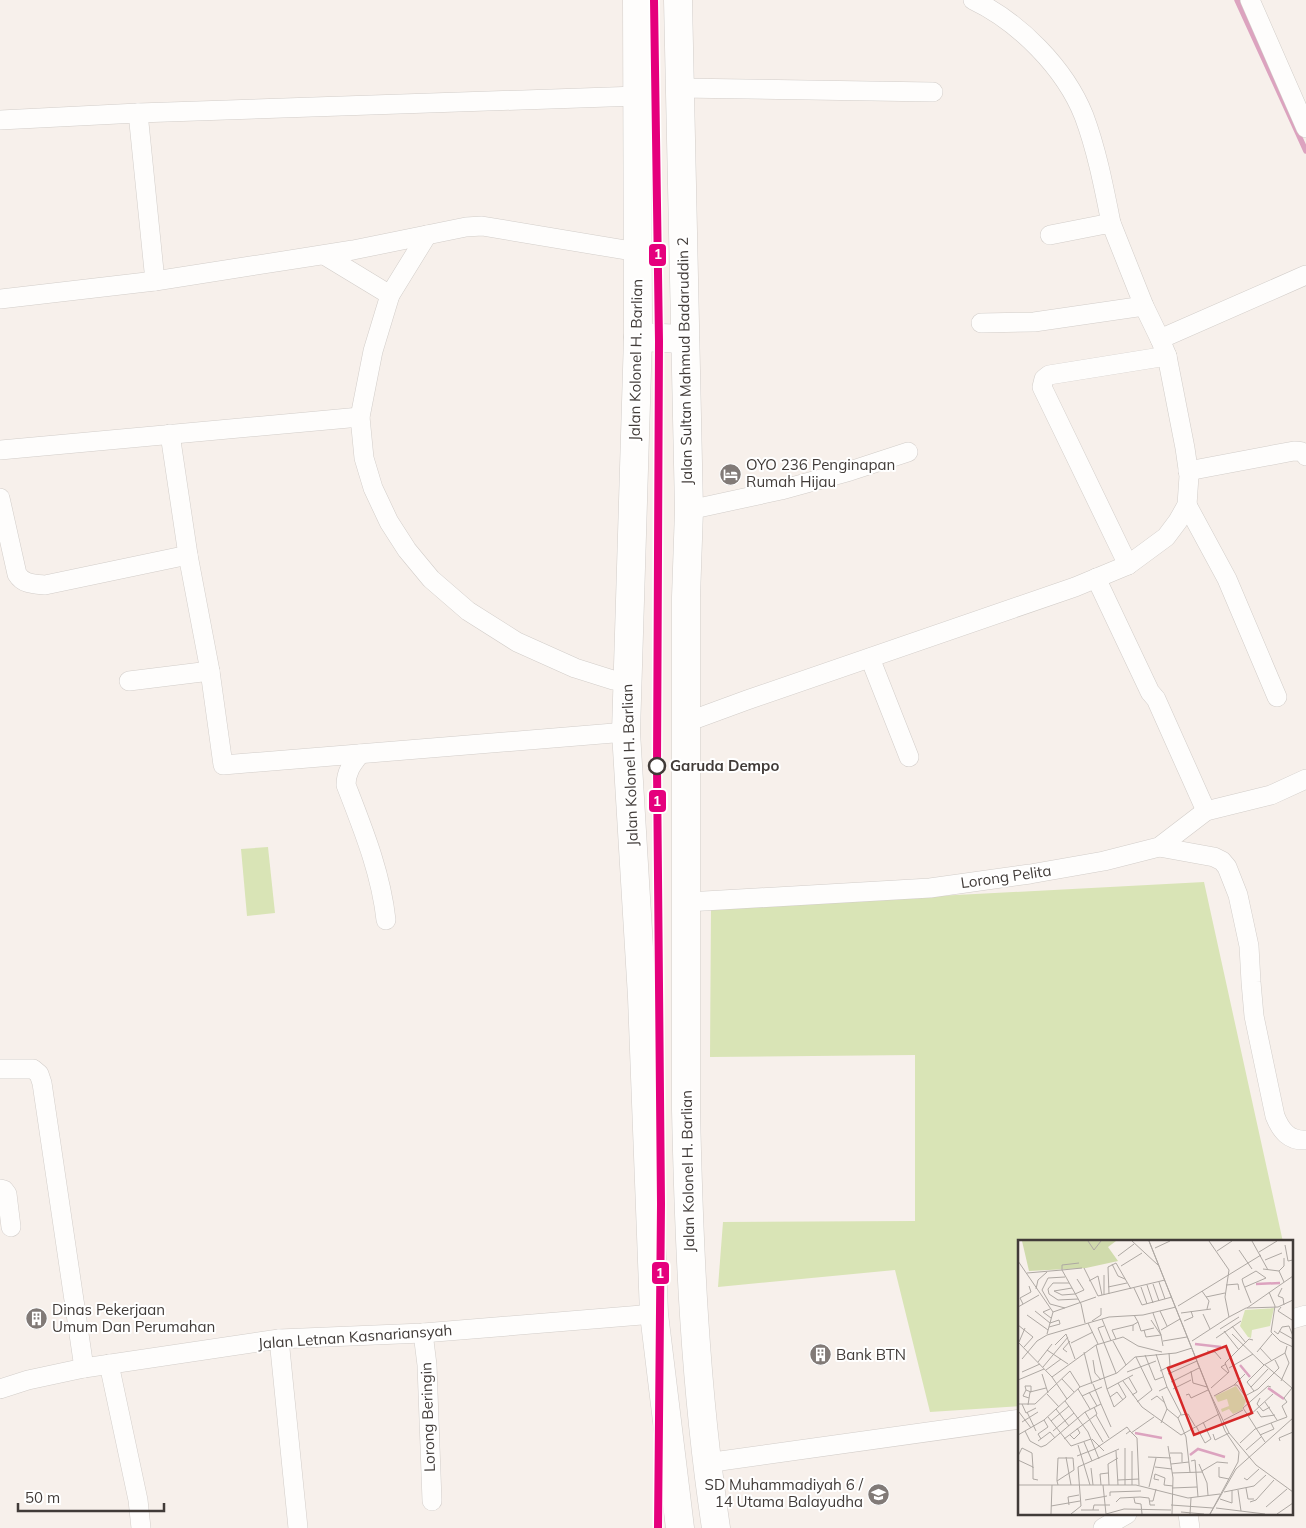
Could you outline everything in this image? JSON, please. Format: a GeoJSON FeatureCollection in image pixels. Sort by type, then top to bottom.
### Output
{"type":"FeatureCollection","features":[{"type":"Feature","properties":{"kind":"highway","name":"Jalan Kolonel H. Barlian"},"geometry":{"type":"LineString","coordinates":[[637,0],[638,337],[626,732],[642,997],[654,1314],[680,1528]]}},
{"type":"Feature","properties":{"kind":"highway","name":"Jalan Sultan Mahmud Badaruddin 2"},"geometry":{"type":"LineString","coordinates":[[678,0],[689,510],[686,597],[687,722]]}},
{"type":"Feature","properties":{"kind":"highway"},"geometry":{"type":"LineString","coordinates":[[638,337],[685,338]]}},
{"type":"Feature","properties":{"kind":"highway","name":"Jalan Kolonel H. Barlian"},"geometry":{"type":"LineString","coordinates":[[687,722],[686,1110],[692,1311],[706,1463],[716,1528]]}},
{"type":"Feature","properties":{"kind":"street"},"geometry":{"type":"LineString","coordinates":[[687,722],[1066,590],[1128,565],[1166,537],[1187,505],[1189,491],[1185,448],[1163,348],[1111,224],[1103,183],[1083,116],[1067,85],[1044,54],[1018,29],[973,0]]}},
{"type":"Feature","properties":{"kind":"street"},"geometry":{"type":"LineString","coordinates":[[1250,0],[1306,128]]}},
{"type":"Feature","properties":{"kind":"street"},"geometry":{"type":"LineString","coordinates":[[679,88],[933,92]]}},
{"type":"Feature","properties":{"kind":"street"},"geometry":{"type":"LineString","coordinates":[[0,120],[138,113],[638,96]]}},
{"type":"Feature","properties":{"kind":"street"},"geometry":{"type":"LineString","coordinates":[[138,113],[155,281]]}},
{"type":"Feature","properties":{"kind":"street"},"geometry":{"type":"LineString","coordinates":[[1050,235],[1111,224]]}},
{"type":"Feature","properties":{"kind":"street"},"geometry":{"type":"LineString","coordinates":[[0,299],[155,281],[324,255],[466,227],[482,226],[638,252]]}},
{"type":"Feature","properties":{"kind":"street"},"geometry":{"type":"LineString","coordinates":[[427,235],[390,295],[373,351],[360,417],[364,458],[373,488],[389,522],[407,550],[431,579],[468,611],[517,642],[576,668],[613,680],[628,681]]}},
{"type":"Feature","properties":{"kind":"street"},"geometry":{"type":"LineString","coordinates":[[324,255],[390,295]]}},
{"type":"Feature","properties":{"kind":"street"},"geometry":{"type":"LineString","coordinates":[[1128,565],[1042,387],[1042,382],[1049,375],[1163,348],[1306,275]]}},
{"type":"Feature","properties":{"kind":"street"},"geometry":{"type":"LineString","coordinates":[[981,323],[1034,322],[1144,306]]}},
{"type":"Feature","properties":{"kind":"street"},"geometry":{"type":"LineString","coordinates":[[0,450],[360,417]]}},
{"type":"Feature","properties":{"kind":"street"},"geometry":{"type":"LineString","coordinates":[[170,434],[188,555],[210,671],[223,765],[626,732]]}},
{"type":"Feature","properties":{"kind":"street"},"geometry":{"type":"LineString","coordinates":[[1188,471],[1294,451],[1304,453],[1306,456]]}},
{"type":"Feature","properties":{"kind":"street"},"geometry":{"type":"LineString","coordinates":[[689,510],[782,490],[908,452]]}},
{"type":"Feature","properties":{"kind":"street"},"geometry":{"type":"LineString","coordinates":[[0,498],[17,574],[23,581],[28,583],[45,585],[188,555]]}},
{"type":"Feature","properties":{"kind":"street"},"geometry":{"type":"LineString","coordinates":[[1187,505],[1227,580],[1277,697]]}},
{"type":"Feature","properties":{"kind":"street"},"geometry":{"type":"LineString","coordinates":[[1096,578],[1150,692],[1156,699],[1206,811]]}},
{"type":"Feature","properties":{"kind":"street"},"geometry":{"type":"LineString","coordinates":[[870,658],[909,757]]}},
{"type":"Feature","properties":{"kind":"street"},"geometry":{"type":"LineString","coordinates":[[129,681],[210,671]]}},
{"type":"Feature","properties":{"kind":"street"},"geometry":{"type":"LineString","coordinates":[[360,754],[349,770],[346,777],[346,785],[377,870],[384,898],[386,920]]}},
{"type":"Feature","properties":{"kind":"street","name":"Lorong Pelita"},"geometry":{"type":"LineString","coordinates":[[687,902],[930,888],[1104,861],[1159,847],[1206,811],[1271,795],[1306,779]]}},
{"type":"Feature","properties":{"kind":"street"},"geometry":{"type":"LineString","coordinates":[[1159,847],[1214,857],[1227,866],[1238,895],[1248,946],[1254,1016],[1275,1116],[1284,1133],[1292,1138],[1306,1140]]}},
{"type":"Feature","properties":{"kind":"street"},"geometry":{"type":"LineString","coordinates":[[0,1069],[33,1069],[39,1074],[42,1084],[84,1368]]}},
{"type":"Feature","properties":{"kind":"street"},"geometry":{"type":"LineString","coordinates":[[0,1189],[4,1190],[7,1194],[11,1228]]}},
{"type":"Feature","properties":{"kind":"street","name":"Jalan Letnan Kasnariansyah"},"geometry":{"type":"LineString","coordinates":[[2,1384],[84,1368],[148,1360],[279,1339],[424,1333],[654,1314]]}},
{"type":"Feature","properties":{"kind":"street","name":"Lorong Beringin"},"geometry":{"type":"LineString","coordinates":[[424,1333],[427,1364],[432,1501]]}},
{"type":"Feature","properties":{"kind":"street"},"geometry":{"type":"LineString","coordinates":[[279,1339],[298,1528]]}},
{"type":"Feature","properties":{"kind":"street"},"geometry":{"type":"LineString","coordinates":[[109,1364],[138,1500],[142,1528]]}},
{"type":"Feature","properties":{"kind":"street"},"geometry":{"type":"LineString","coordinates":[[706,1463],[1018,1419]]}},
{"type":"Feature","properties":{"kind":"street"},"geometry":{"type":"LineString","coordinates":[[1103,1528],[1124,1516]]}},
{"type":"Feature","properties":{"kind":"green space"},"geometry":{"type":"Polygon","coordinates":[[[268,847],[275,913],[247,916],[241,849],[268,847]]]}},
{"type":"Feature","properties":{"kind":"green space"},"geometry":{"type":"Polygon","coordinates":[[[1204,882],[1283,1240],[1018,1240],[1018,1406],[930,1412],[895,1270],[718,1287],[723,1222],[915,1221],[915,1055],[710,1057],[711,908],[1204,882]]]}},
{"type":"Feature","properties":{"kind":"waterway"},"geometry":{"type":"LineString","coordinates":[[1237,0],[1306,151]]}},
{"type":"Feature","properties":{"kind":"transit line","name":"1"},"geometry":{"type":"LineString","coordinates":[[654,0],[659,341],[657,767],[661,1204],[658,1528]]}},
{"type":"Feature","properties":{"kind":"place","name":"OYO 236 Penginapan Rumah Hijau"},"geometry":{"type":"Point","coordinates":[730,474]}},
{"type":"Feature","properties":{"kind":"place","name":"Garuda Dempo"},"geometry":{"type":"Point","coordinates":[657,766]}},
{"type":"Feature","properties":{"kind":"place","name":"Dinas Pekerjaan Umum Dan Perumahan"},"geometry":{"type":"Point","coordinates":[36,1319]}},
{"type":"Feature","properties":{"kind":"place","name":"Bank BTN"},"geometry":{"type":"Point","coordinates":[820,1355]}},
{"type":"Feature","properties":{"kind":"place","name":"SD Muhammadiyah 6 / 14 Utama Balayudha"},"geometry":{"type":"Point","coordinates":[879,1494]}}]}
